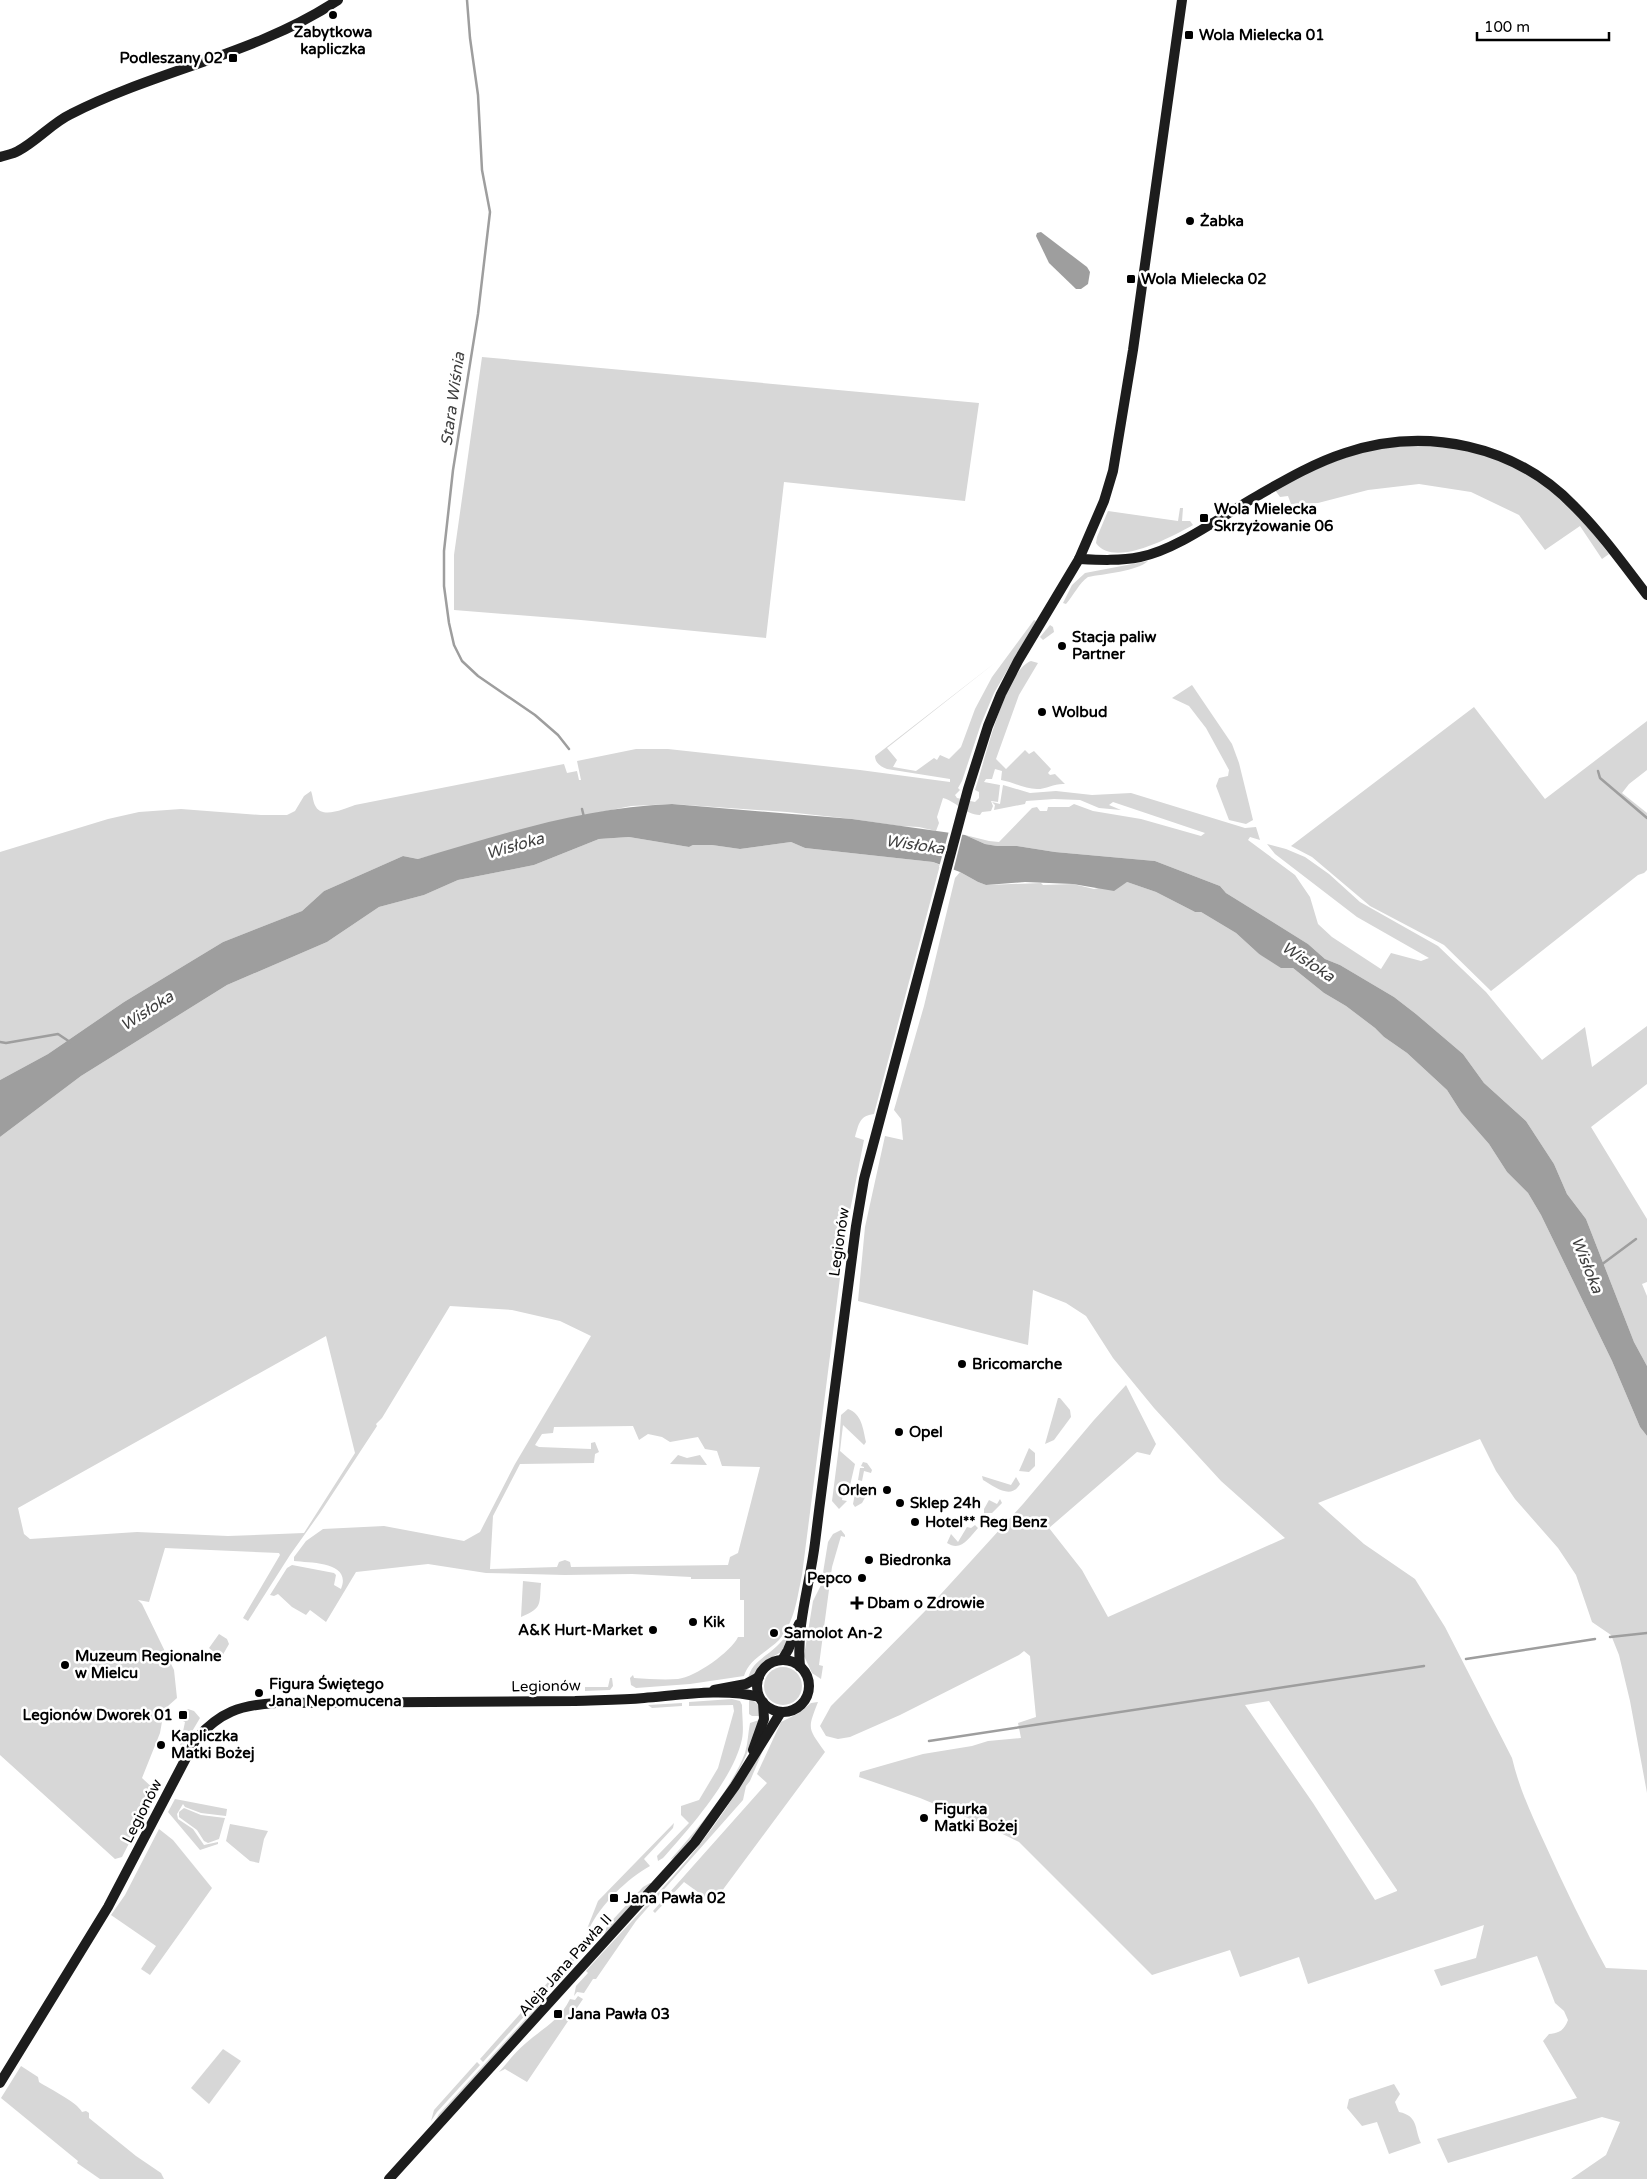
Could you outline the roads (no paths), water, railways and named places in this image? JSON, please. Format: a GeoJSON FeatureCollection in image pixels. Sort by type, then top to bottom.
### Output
{"type":"FeatureCollection","features":[{"type":"Feature","properties":{"kind":"street"},"geometry":{"type":"LineString","coordinates":[[0,157],[17,152],[69,114],[274,35],[312,18],[338,0]]}},
{"type":"Feature","properties":{"kind":"street","name":"Legionów"},"geometry":{"type":"LineString","coordinates":[[800,1667],[799,1653],[802,1616],[814,1548],[864,1178],[943,879],[988,726],[1018,660],[1079,559],[1104,501],[1118,448],[1182,0]]}},
{"type":"Feature","properties":{"kind":"street"},"geometry":{"type":"LineString","coordinates":[[1079,559],[1122,560],[1151,554],[1185,538],[1258,495],[1346,452],[1387,443],[1430,440],[1462,444],[1497,454],[1522,465],[1549,483],[1575,506],[1647,595]]}},
{"type":"Feature","properties":{"kind":"street","name":"Legionów"},"geometry":{"type":"LineString","coordinates":[[782,1660],[802,1616]]}},
{"type":"Feature","properties":{"kind":"street"},"geometry":{"type":"LineString","coordinates":[[782,1660],[800,1667],[808,1680],[806,1696],[796,1708],[782,1712],[774,1710],[761,1700],[757,1690],[759,1677],[768,1665],[782,1660]]}},
{"type":"Feature","properties":{"kind":"street","name":"Legionów"},"geometry":{"type":"LineString","coordinates":[[0,2083],[108,1907],[196,1739],[223,1715],[245,1707],[276,1703],[623,1699],[704,1692],[746,1684],[759,1677]]}},
{"type":"Feature","properties":{"kind":"street","name":"Legionów"},"geometry":{"type":"LineString","coordinates":[[704,1692],[747,1694],[761,1700]]}},
{"type":"Feature","properties":{"kind":"street","name":"Aleja Jana Pawła II"},"geometry":{"type":"LineString","coordinates":[[750,1760],[764,1720],[761,1700]]}},
{"type":"Feature","properties":{"kind":"street","name":"Aleja Jana Pawła II"},"geometry":{"type":"LineString","coordinates":[[389,2179],[673,1868],[712,1820],[782,1712]]}},
{"type":"Feature","properties":{"kind":"water"},"geometry":{"type":"Polygon","coordinates":[[[1041,232],[1087,267],[1090,272],[1088,284],[1081,289],[1076,289],[1049,263],[1036,236],[1037,233],[1041,232]]]}},
{"type":"Feature","properties":{"kind":"water","name":"Wisłoka"},"geometry":{"type":"Polygon","coordinates":[[[672,804],[852,819],[965,835],[985,844],[997,846],[1017,846],[1055,852],[1155,861],[1220,886],[1226,893],[1308,944],[1325,959],[1340,965],[1394,997],[1463,1054],[1484,1083],[1526,1121],[1554,1164],[1567,1194],[1586,1219],[1634,1342],[1647,1366],[1647,1436],[1640,1427],[1612,1361],[1541,1215],[1528,1193],[1507,1172],[1489,1144],[1461,1112],[1447,1090],[1407,1053],[1346,1006],[1324,993],[1293,968],[1281,968],[1259,954],[1236,933],[1201,912],[1195,912],[1156,892],[1127,882],[1114,891],[1073,884],[1025,882],[986,885],[960,872],[933,862],[805,848],[791,842],[740,849],[712,845],[693,845],[689,847],[629,837],[599,839],[534,865],[458,880],[424,895],[379,907],[327,942],[227,985],[81,1076],[0,1137],[0,1080],[48,1054],[124,1002],[223,942],[302,911],[324,891],[403,856],[418,859],[512,831],[576,816],[640,806],[672,804]]]}},
{"type":"Feature","properties":{"kind":"waterway","name":"Stara Wiśnia"},"geometry":{"type":"LineString","coordinates":[[467,0],[478,95],[482,170],[490,212],[478,314],[453,470],[444,551],[444,586],[449,623],[454,645],[462,661],[478,676],[535,715],[558,735],[569,749]]}},
{"type":"Feature","properties":{"kind":"waterway"},"geometry":{"type":"LineString","coordinates":[[1598,771],[1600,778],[1647,818]]}},
{"type":"Feature","properties":{"kind":"waterway","name":"Stara Wiśnia"},"geometry":{"type":"LineString","coordinates":[[582,809],[584,817]]}},
{"type":"Feature","properties":{"kind":"waterway"},"geometry":{"type":"LineString","coordinates":[[0,1042],[6,1043],[58,1034],[70,1042]]}},
{"type":"Feature","properties":{"kind":"waterway","name":"Wisłoka"},"geometry":{"type":"LineString","coordinates":[[1601,1265],[1636,1239]]}},
{"type":"Feature","properties":{"kind":"waterway"},"geometry":{"type":"LineString","coordinates":[[1610,1637],[1647,1633]]}},
{"type":"Feature","properties":{"kind":"waterway"},"geometry":{"type":"LineString","coordinates":[[1466,1659],[1595,1639]]}},
{"type":"Feature","properties":{"kind":"waterway"},"geometry":{"type":"LineString","coordinates":[[929,1741],[1424,1666]]}},
{"type":"Feature","properties":{"kind":"place","name":"Zabytkowa kapliczka"},"geometry":{"type":"Point","coordinates":[333,15]}},
{"type":"Feature","properties":{"kind":"place","name":"Wola Mielecka 01"},"geometry":{"type":"Point","coordinates":[1189,35]}},
{"type":"Feature","properties":{"kind":"place","name":"Podleszany 02"},"geometry":{"type":"Point","coordinates":[233,58]}},
{"type":"Feature","properties":{"kind":"place","name":"Żabka"},"geometry":{"type":"Point","coordinates":[1190,221]}},
{"type":"Feature","properties":{"kind":"place","name":"Wola Mielecka 02"},"geometry":{"type":"Point","coordinates":[1131,279]}},
{"type":"Feature","properties":{"kind":"place","name":"Wola Mielecka Skrzyżowanie 06"},"geometry":{"type":"Point","coordinates":[1204,518]}},
{"type":"Feature","properties":{"kind":"place","name":"Stacja paliw Partner"},"geometry":{"type":"Point","coordinates":[1062,646]}},
{"type":"Feature","properties":{"kind":"place","name":"Wolbud"},"geometry":{"type":"Point","coordinates":[1042,712]}},
{"type":"Feature","properties":{"kind":"place","name":"Bricomarche"},"geometry":{"type":"Point","coordinates":[962,1364]}},
{"type":"Feature","properties":{"kind":"place","name":"Opel"},"geometry":{"type":"Point","coordinates":[899,1432]}},
{"type":"Feature","properties":{"kind":"place","name":"Orlen"},"geometry":{"type":"Point","coordinates":[887,1490]}},
{"type":"Feature","properties":{"kind":"place","name":"Sklep 24h"},"geometry":{"type":"Point","coordinates":[900,1503]}},
{"type":"Feature","properties":{"kind":"place","name":"Hotel** Reg Benz"},"geometry":{"type":"Point","coordinates":[915,1522]}},
{"type":"Feature","properties":{"kind":"place","name":"Biedronka"},"geometry":{"type":"Point","coordinates":[869,1560]}},
{"type":"Feature","properties":{"kind":"place","name":"Pepco"},"geometry":{"type":"Point","coordinates":[862,1578]}},
{"type":"Feature","properties":{"kind":"place","name":"Dbam o Zdrowie"},"geometry":{"type":"Point","coordinates":[857,1603]}},
{"type":"Feature","properties":{"kind":"place","name":"Kik"},"geometry":{"type":"Point","coordinates":[693,1622]}},
{"type":"Feature","properties":{"kind":"place","name":"A&K Hurt-Market"},"geometry":{"type":"Point","coordinates":[653,1630]}},
{"type":"Feature","properties":{"kind":"place","name":"Samolot An-2"},"geometry":{"type":"Point","coordinates":[774,1633]}},
{"type":"Feature","properties":{"kind":"place","name":"Muzeum Regionalne w Mielcu"},"geometry":{"type":"Point","coordinates":[65,1665]}},
{"type":"Feature","properties":{"kind":"place","name":"Figura Świętego Jana Nepomucena"},"geometry":{"type":"Point","coordinates":[259,1693]}},
{"type":"Feature","properties":{"kind":"place","name":"Legionów Dworek 01"},"geometry":{"type":"Point","coordinates":[183,1715]}},
{"type":"Feature","properties":{"kind":"place","name":"Kapliczka Matki Bożej"},"geometry":{"type":"Point","coordinates":[161,1745]}},
{"type":"Feature","properties":{"kind":"place","name":"Figurka Matki Bożej"},"geometry":{"type":"Point","coordinates":[924,1818]}},
{"type":"Feature","properties":{"kind":"place","name":"Jana Pawła 02"},"geometry":{"type":"Point","coordinates":[614,1898]}},
{"type":"Feature","properties":{"kind":"place","name":"Jana Pawła 03"},"geometry":{"type":"Point","coordinates":[558,2014]}}]}
